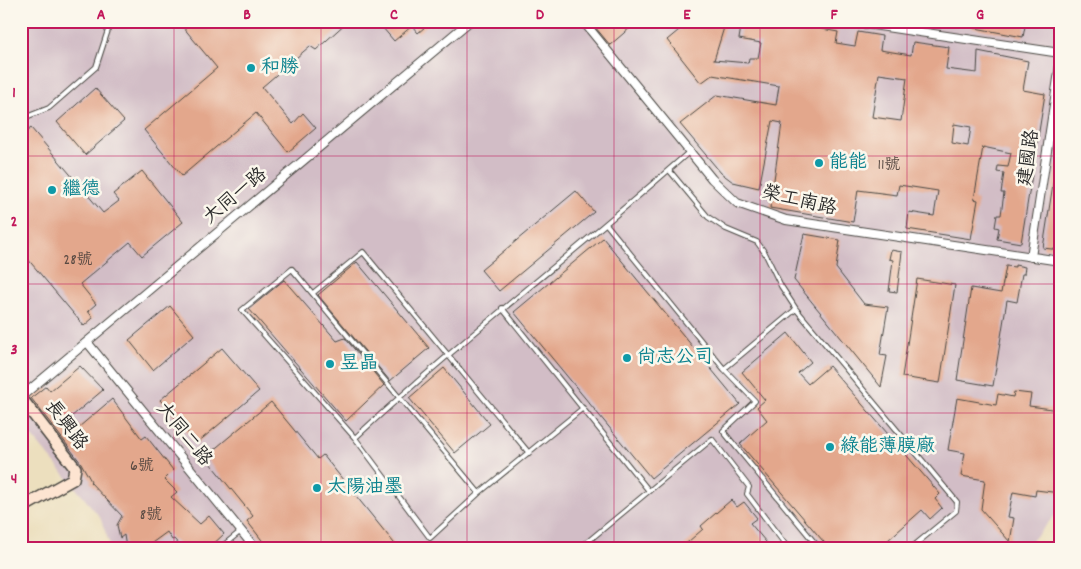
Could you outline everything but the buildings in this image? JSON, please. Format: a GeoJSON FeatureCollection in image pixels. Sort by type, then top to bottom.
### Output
{"type":"FeatureCollection","features":[{"type":"Feature","properties":{"kind":"street","name":"大同一路"},"geometry":{"type":"LineString","coordinates":[[21,397],[470,21]]}},
{"type":"Feature","properties":{"kind":"street","name":"榮工南路"},"geometry":{"type":"LineString","coordinates":[[583,21],[712,179],[737,203],[786,220],[1060,261]]}},
{"type":"Feature","properties":{"kind":"street"},"geometry":{"type":"LineString","coordinates":[[846,21],[1060,53]]}},
{"type":"Feature","properties":{"kind":"street","name":"建國路"},"geometry":{"type":"LineString","coordinates":[[1031,257],[1060,64]]}},
{"type":"Feature","properties":{"kind":"street","name":"大同二路"},"geometry":{"type":"LineString","coordinates":[[87,342],[255,548]]}},
{"type":"Feature","properties":{"kind":"street","name":"長興路"},"geometry":{"type":"LineString","coordinates":[[21,397],[74,468],[73,479],[21,508]]}},
{"type":"Feature","properties":{"kind":"lane"},"geometry":{"type":"LineString","coordinates":[[21,119],[49,108],[96,67],[112,21]]}},
{"type":"Feature","properties":{"kind":"lane"},"geometry":{"type":"LineString","coordinates":[[355,438],[502,308],[607,224],[690,151]]}},
{"type":"Feature","properties":{"kind":"lane"},"geometry":{"type":"LineString","coordinates":[[668,170],[708,217],[726,229],[757,242],[796,309],[957,502],[956,511],[911,548]]}},
{"type":"Feature","properties":{"kind":"lane"},"geometry":{"type":"LineString","coordinates":[[607,224],[724,368],[755,401],[723,431],[819,548]]}},
{"type":"Feature","properties":{"kind":"lane"},"geometry":{"type":"LineString","coordinates":[[313,293],[362,252],[528,453]]}},
{"type":"Feature","properties":{"kind":"lane"},"geometry":{"type":"LineString","coordinates":[[480,493],[398,398],[292,269],[242,310],[355,438],[430,538],[480,493],[583,408]]}},
{"type":"Feature","properties":{"kind":"lane"},"geometry":{"type":"LineString","coordinates":[[502,308],[650,491]]}},
{"type":"Feature","properties":{"kind":"lane"},"geometry":{"type":"LineString","coordinates":[[724,368],[796,309]]}},
{"type":"Feature","properties":{"kind":"lane"},"geometry":{"type":"LineString","coordinates":[[580,548],[712,439],[749,487],[748,494],[788,548]]}},
{"type":"Feature","properties":{"kind":"lane"},"geometry":{"type":"LineString","coordinates":[[220,548],[241,531]]}},
{"type":"Feature","properties":{"kind":"shaded area"},"geometry":{"type":"Polygon","coordinates":[[[21,21],[1060,21],[1060,510],[1028,545],[982,541],[972,548],[111,548],[100,517],[21,423],[21,21]]]}},
{"type":"Feature","properties":{"kind":"place","name":"和勝"},"geometry":{"type":"Point","coordinates":[251,68]}},
{"type":"Feature","properties":{"kind":"place","name":"能能"},"geometry":{"type":"Point","coordinates":[819,163]}},
{"type":"Feature","properties":{"kind":"place","name":"繼德"},"geometry":{"type":"Point","coordinates":[52,190]}},
{"type":"Feature","properties":{"kind":"place","name":"尚志公司"},"geometry":{"type":"Point","coordinates":[627,358]}},
{"type":"Feature","properties":{"kind":"place","name":"昱晶"},"geometry":{"type":"Point","coordinates":[330,364]}},
{"type":"Feature","properties":{"kind":"place","name":"綠能薄膜廠"},"geometry":{"type":"Point","coordinates":[830,447]}},
{"type":"Feature","properties":{"kind":"place","name":"太陽油墨"},"geometry":{"type":"Point","coordinates":[317,488]}}]}
